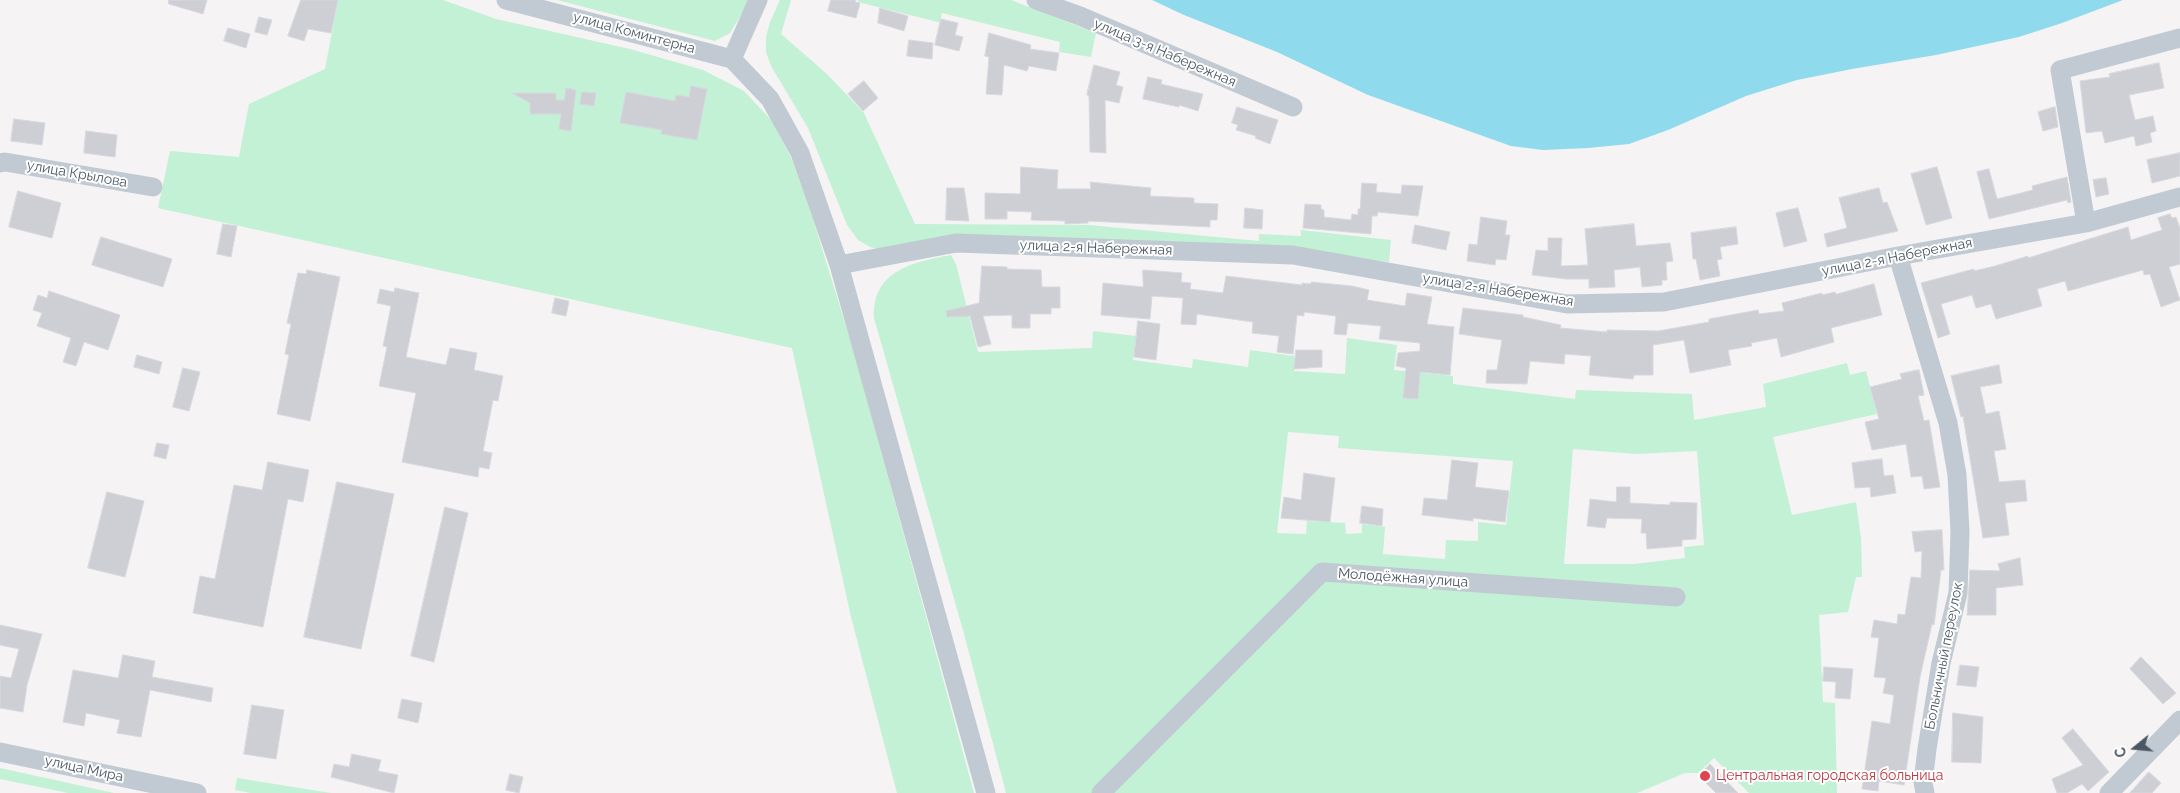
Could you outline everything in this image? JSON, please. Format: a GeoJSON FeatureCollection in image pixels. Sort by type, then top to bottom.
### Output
{"type":"FeatureCollection","features":[{"type":"Feature","properties":{"kind":"street","name":"улица Коминтерна"},"geometry":{"type":"LineString","coordinates":[[506,0],[732,59]]}},
{"type":"Feature","properties":{"kind":"street"},"geometry":{"type":"LineString","coordinates":[[758,0],[732,59],[770,100],[800,153],[839,265],[986,793]]}},
{"type":"Feature","properties":{"kind":"street","name":"улица 3-я Набережная"},"geometry":{"type":"LineString","coordinates":[[1036,0],[1080,16],[1293,107]]}},
{"type":"Feature","properties":{"kind":"street"},"geometry":{"type":"LineString","coordinates":[[2086,223],[2060,70],[2180,38]]}},
{"type":"Feature","properties":{"kind":"street","name":"улица Крылова"},"geometry":{"type":"LineString","coordinates":[[0,163],[5,162],[153,187]]}},
{"type":"Feature","properties":{"kind":"street","name":"улица 2-я Набережная"},"geometry":{"type":"LineString","coordinates":[[839,265],[956,243],[1293,255],[1567,304],[1664,302],[1898,256],[2086,223],[2180,197]]}},
{"type":"Feature","properties":{"kind":"street","name":"Больничный переулок"},"geometry":{"type":"LineString","coordinates":[[1898,256],[1948,423],[1957,475],[1960,532],[1958,593],[1941,663],[1927,749],[1923,782],[1925,793]]}},
{"type":"Feature","properties":{"kind":"street","name":"Молодёжная улица"},"geometry":{"type":"LineString","coordinates":[[1101,793],[1322,572],[1676,597]]}},
{"type":"Feature","properties":{"kind":"street"},"geometry":{"type":"LineString","coordinates":[[2109,793],[2180,720]]}},
{"type":"Feature","properties":{"kind":"street","name":"улица Мира"},"geometry":{"type":"LineString","coordinates":[[0,752],[197,793]]}},
{"type":"Feature","properties":{"kind":"green space"},"geometry":{"type":"Polygon","coordinates":[[[338,0],[443,0],[496,19],[630,49],[703,70],[744,91],[773,122],[793,162],[811,213],[854,352],[974,793],[897,793],[851,617],[792,348],[158,208],[170,151],[239,157],[249,104],[325,69],[338,0]]]}},
{"type":"Feature","properties":{"kind":"green space"},"geometry":{"type":"Polygon","coordinates":[[[557,0],[750,0],[730,33],[715,41],[557,0]]]}},
{"type":"Feature","properties":{"kind":"green space"},"geometry":{"type":"Polygon","coordinates":[[[780,0],[791,0],[781,34],[827,74],[864,113],[915,224],[1089,225],[1259,241],[1259,234],[1301,236],[1301,230],[1391,240],[1389,262],[1282,251],[885,251],[870,247],[858,240],[847,225],[808,128],[771,66],[766,52],[766,37],[770,22],[780,0]]]}},
{"type":"Feature","properties":{"kind":"green space"},"geometry":{"type":"Polygon","coordinates":[[[858,0],[1011,0],[1096,33],[1091,57],[1059,52],[1060,42],[942,13],[940,22],[938,22],[858,2],[858,0]]]}},
{"type":"Feature","properties":{"kind":"green space"},"geometry":{"type":"Polygon","coordinates":[[[951,255],[956,264],[978,352],[1092,348],[1093,331],[1136,336],[1133,360],[1192,368],[1193,359],[1248,367],[1250,350],[1294,356],[1294,371],[1345,374],[1347,338],[1397,345],[1394,370],[1453,376],[1453,384],[1575,399],[1576,390],[1692,394],[1694,420],[1766,407],[1763,384],[1847,363],[1850,375],[1866,371],[1877,414],[1773,437],[1792,515],[1856,502],[1861,538],[1862,577],[1856,577],[1848,612],[1819,615],[1823,702],[1835,703],[1837,793],[1749,793],[1714,758],[1698,773],[1685,773],[1637,793],[1006,793],[964,634],[874,318],[875,302],[880,289],[888,279],[910,265],[951,255]],[[1288,432],[1277,533],[1306,534],[1307,521],[1345,523],[1346,534],[1362,533],[1362,524],[1385,527],[1383,554],[1445,559],[1446,540],[1478,541],[1478,522],[1506,525],[1513,461],[1338,448],[1339,436],[1288,432]],[[1573,449],[1564,564],[1634,564],[1685,558],[1684,547],[1704,545],[1697,451],[1636,454],[1573,449]]]}},
{"type":"Feature","properties":{"kind":"green space"},"geometry":{"type":"Polygon","coordinates":[[[0,768],[114,793],[68,793],[0,779],[0,768]]]}},
{"type":"Feature","properties":{"kind":"green space"},"geometry":{"type":"Polygon","coordinates":[[[237,778],[331,793],[251,793],[235,790],[237,778]]]}},
{"type":"Feature","properties":{"kind":"water"},"geometry":{"type":"Polygon","coordinates":[[[1152,0],[2123,0],[2019,37],[1936,55],[1797,80],[1746,96],[1668,130],[1629,144],[1543,150],[1511,146],[1368,95],[1277,52],[1184,15],[1152,0]]]}},
{"type":"Feature","properties":{"kind":"building"},"geometry":{"type":"Polygon","coordinates":[[[169,0],[207,0],[203,14],[169,4],[169,0]]]}},
{"type":"Feature","properties":{"kind":"building"},"geometry":{"type":"Polygon","coordinates":[[[301,0],[338,0],[331,33],[308,29],[304,41],[288,36],[301,0]]]}},
{"type":"Feature","properties":{"kind":"building"},"geometry":{"type":"Polygon","coordinates":[[[831,0],[856,0],[855,2],[860,3],[856,18],[828,11],[831,0]]]}},
{"type":"Feature","properties":{"kind":"building"},"geometry":{"type":"Polygon","coordinates":[[[880,8],[908,16],[904,31],[878,23],[880,8]]]}},
{"type":"Feature","properties":{"kind":"building"},"geometry":{"type":"Polygon","coordinates":[[[259,17],[272,20],[267,35],[255,32],[259,17]]]}},
{"type":"Feature","properties":{"kind":"building"},"geometry":{"type":"Polygon","coordinates":[[[941,19],[958,23],[955,35],[963,37],[959,51],[935,45],[941,19]]]}},
{"type":"Feature","properties":{"kind":"building"},"geometry":{"type":"Polygon","coordinates":[[[228,28],[250,34],[246,48],[224,41],[228,28]]]}},
{"type":"Feature","properties":{"kind":"building"},"geometry":{"type":"Polygon","coordinates":[[[989,33],[1031,45],[1030,49],[1059,53],[1056,71],[1029,66],[1027,71],[1004,65],[1002,95],[986,94],[989,57],[985,56],[989,33]]]}},
{"type":"Feature","properties":{"kind":"building"},"geometry":{"type":"Polygon","coordinates":[[[909,40],[933,43],[932,59],[907,56],[909,40]]]}},
{"type":"Feature","properties":{"kind":"building"},"geometry":{"type":"Polygon","coordinates":[[[2159,63],[2164,88],[2129,95],[2135,120],[2153,116],[2156,131],[2150,133],[2152,142],[2136,146],[2134,136],[2105,143],[2102,131],[2086,133],[2080,81],[2110,77],[2109,74],[2159,63]]]}},
{"type":"Feature","properties":{"kind":"building"},"geometry":{"type":"Polygon","coordinates":[[[1094,65],[1120,72],[1116,85],[1123,87],[1119,103],[1105,100],[1106,153],[1090,152],[1089,96],[1087,95],[1094,65]]]}},
{"type":"Feature","properties":{"kind":"building"},"geometry":{"type":"Polygon","coordinates":[[[1148,77],[1162,80],[1161,84],[1203,94],[1198,111],[1179,105],[1179,107],[1143,99],[1148,77]]]}},
{"type":"Feature","properties":{"kind":"building"},"geometry":{"type":"Polygon","coordinates":[[[864,81],[878,98],[863,111],[848,94],[864,81]]]}},
{"type":"Feature","properties":{"kind":"building"},"geometry":{"type":"Polygon","coordinates":[[[691,86],[707,89],[697,140],[661,134],[662,130],[620,123],[626,92],[675,101],[676,95],[689,97],[691,86]]]}},
{"type":"Feature","properties":{"kind":"building"},"geometry":{"type":"Polygon","coordinates":[[[566,88],[576,90],[571,131],[559,129],[561,114],[530,114],[530,103],[512,93],[556,93],[556,100],[564,100],[566,88]]]}},
{"type":"Feature","properties":{"kind":"building"},"geometry":{"type":"Polygon","coordinates":[[[582,92],[596,93],[594,106],[580,104],[582,92]]]}},
{"type":"Feature","properties":{"kind":"building"},"geometry":{"type":"Polygon","coordinates":[[[1237,107],[1278,120],[1270,144],[1255,138],[1256,136],[1236,130],[1238,125],[1232,123],[1237,107]]]}},
{"type":"Feature","properties":{"kind":"building"},"geometry":{"type":"Polygon","coordinates":[[[2055,107],[2058,127],[2043,131],[2038,112],[2055,107]]]}},
{"type":"Feature","properties":{"kind":"building"},"geometry":{"type":"Polygon","coordinates":[[[14,119],[45,123],[42,145],[11,141],[14,119]]]}},
{"type":"Feature","properties":{"kind":"building"},"geometry":{"type":"Polygon","coordinates":[[[86,131],[117,135],[115,157],[84,153],[86,131]]]}},
{"type":"Feature","properties":{"kind":"building"},"geometry":{"type":"Polygon","coordinates":[[[2180,153],[2180,176],[2152,183],[2147,160],[2180,153]]]}},
{"type":"Feature","properties":{"kind":"building"},"geometry":{"type":"Polygon","coordinates":[[[1021,167],[1058,170],[1057,189],[1091,189],[1090,182],[1151,188],[1150,196],[1194,198],[1194,203],[1218,204],[1217,220],[1210,220],[1210,227],[1088,221],[1088,223],[1065,224],[1065,221],[1031,220],[1032,212],[1007,211],[1007,219],[985,219],[985,193],[1020,194],[1021,167]]]}},
{"type":"Feature","properties":{"kind":"building"},"geometry":{"type":"Polygon","coordinates":[[[1937,167],[1952,218],[1926,225],[1911,174],[1937,167]]]}},
{"type":"Feature","properties":{"kind":"building"},"geometry":{"type":"Polygon","coordinates":[[[1989,169],[1997,199],[2033,190],[2032,186],[2067,177],[2071,202],[2068,203],[2067,200],[1989,219],[1977,172],[1989,169]]]}},
{"type":"Feature","properties":{"kind":"building"},"geometry":{"type":"Polygon","coordinates":[[[2106,178],[2109,194],[2096,197],[2093,180],[2106,178]]]}},
{"type":"Feature","properties":{"kind":"building"},"geometry":{"type":"Polygon","coordinates":[[[1362,183],[1377,184],[1376,192],[1401,194],[1402,185],[1423,186],[1418,216],[1378,212],[1377,216],[1372,216],[1371,234],[1303,228],[1305,204],[1321,205],[1321,209],[1324,210],[1324,217],[1351,220],[1352,214],[1358,215],[1362,183]]]}},
{"type":"Feature","properties":{"kind":"building"},"geometry":{"type":"Polygon","coordinates":[[[947,188],[964,188],[969,221],[946,220],[947,188]]]}},
{"type":"Feature","properties":{"kind":"building"},"geometry":{"type":"Polygon","coordinates":[[[1879,188],[1883,203],[1887,202],[1898,231],[1827,247],[1824,234],[1847,228],[1839,198],[1879,188]]]}},
{"type":"Feature","properties":{"kind":"building"},"geometry":{"type":"Polygon","coordinates":[[[18,191],[61,203],[52,238],[9,227],[18,191]]]}},
{"type":"Feature","properties":{"kind":"building"},"geometry":{"type":"Polygon","coordinates":[[[1245,208],[1263,210],[1262,229],[1244,228],[1245,208]]]}},
{"type":"Feature","properties":{"kind":"building"},"geometry":{"type":"Polygon","coordinates":[[[1798,208],[1807,241],[1784,247],[1776,213],[1798,208]]]}},
{"type":"Feature","properties":{"kind":"building"},"geometry":{"type":"Polygon","coordinates":[[[2170,214],[2172,218],[2176,217],[2180,228],[2180,264],[2169,267],[2180,300],[2161,307],[2150,274],[2144,275],[2143,270],[2068,291],[2065,281],[2037,289],[2042,306],[1996,319],[1991,304],[1976,308],[1972,295],[1941,304],[1950,334],[1938,338],[1921,283],[1974,269],[1974,271],[1995,266],[2028,256],[2028,258],[2128,227],[2131,240],[2162,230],[2158,218],[2170,214]]]}},
{"type":"Feature","properties":{"kind":"building"},"geometry":{"type":"Polygon","coordinates":[[[1481,217],[1507,221],[1505,235],[1510,235],[1506,260],[1496,259],[1495,265],[1467,261],[1469,244],[1477,245],[1481,217]]]}},
{"type":"Feature","properties":{"kind":"building"},"geometry":{"type":"Polygon","coordinates":[[[223,224],[237,226],[231,257],[217,254],[223,224]]]}},
{"type":"Feature","properties":{"kind":"building"},"geometry":{"type":"Polygon","coordinates":[[[1634,224],[1636,246],[1670,243],[1673,261],[1666,262],[1667,280],[1662,280],[1662,285],[1642,287],[1640,267],[1614,270],[1615,287],[1589,288],[1589,279],[1566,279],[1532,275],[1536,250],[1548,251],[1548,238],[1562,238],[1561,266],[1588,265],[1585,229],[1634,224]]]}},
{"type":"Feature","properties":{"kind":"building"},"geometry":{"type":"Polygon","coordinates":[[[1415,225],[1450,232],[1446,250],[1412,243],[1415,225]]]}},
{"type":"Feature","properties":{"kind":"building"},"geometry":{"type":"Polygon","coordinates":[[[1736,227],[1738,244],[1720,247],[1722,259],[1717,260],[1720,276],[1700,280],[1696,259],[1693,259],[1691,233],[1736,227]]]}},
{"type":"Feature","properties":{"kind":"building"},"geometry":{"type":"Polygon","coordinates":[[[101,237],[172,259],[163,287],[92,265],[101,237]]]}},
{"type":"Feature","properties":{"kind":"building"},"geometry":{"type":"Polygon","coordinates":[[[982,266],[1041,270],[1042,287],[1060,287],[1060,308],[1051,308],[1051,314],[1030,314],[1030,328],[1012,328],[1012,315],[983,316],[991,344],[978,347],[970,316],[947,317],[946,311],[979,303],[982,266]]]}},
{"type":"Feature","properties":{"kind":"building"},"geometry":{"type":"Polygon","coordinates":[[[307,270],[340,277],[310,421],[277,414],[289,355],[285,354],[291,324],[287,323],[298,273],[306,274],[307,270]]]}},
{"type":"Feature","properties":{"kind":"building"},"geometry":{"type":"Polygon","coordinates":[[[1143,270],[1182,273],[1181,282],[1191,283],[1190,289],[1223,293],[1226,276],[1302,285],[1302,283],[1311,284],[1311,282],[1352,286],[1369,290],[1367,300],[1405,306],[1407,293],[1432,297],[1427,324],[1454,327],[1450,375],[1420,372],[1418,399],[1403,398],[1406,368],[1396,366],[1398,353],[1420,351],[1420,343],[1379,339],[1381,326],[1348,323],[1346,335],[1334,334],[1336,316],[1304,312],[1304,316],[1297,315],[1293,354],[1277,352],[1279,336],[1252,333],[1253,322],[1197,314],[1196,325],[1181,324],[1183,298],[1152,296],[1150,319],[1101,315],[1103,283],[1143,287],[1143,270]]]}},
{"type":"Feature","properties":{"kind":"building"},"geometry":{"type":"Polygon","coordinates":[[[1874,284],[1882,315],[1831,328],[1834,342],[1781,357],[1777,338],[1751,343],[1752,346],[1728,350],[1731,365],[1690,373],[1684,340],[1653,345],[1653,375],[1634,375],[1633,379],[1589,375],[1591,356],[1565,354],[1564,364],[1530,361],[1527,384],[1486,383],[1487,370],[1497,370],[1502,340],[1459,334],[1463,308],[1523,315],[1523,317],[1561,325],[1560,328],[1607,332],[1607,330],[1658,331],[1709,322],[1709,319],[1758,310],[1759,314],[1784,311],[1782,303],[1822,293],[1822,295],[1835,292],[1836,294],[1874,284]]]}},
{"type":"Feature","properties":{"kind":"building"},"geometry":{"type":"Polygon","coordinates":[[[395,288],[419,293],[406,357],[446,365],[450,348],[477,353],[474,370],[503,376],[498,401],[493,400],[483,451],[492,453],[489,469],[479,467],[478,477],[402,462],[416,393],[379,386],[387,347],[383,346],[391,306],[377,303],[380,289],[394,292],[395,288]]]}},
{"type":"Feature","properties":{"kind":"building"},"geometry":{"type":"Polygon","coordinates":[[[49,291],[120,315],[108,350],[84,342],[76,366],[63,362],[71,338],[37,326],[42,313],[33,310],[38,295],[47,298],[49,291]]]}},
{"type":"Feature","properties":{"kind":"building"},"geometry":{"type":"Polygon","coordinates":[[[555,298],[569,301],[566,316],[552,313],[555,298]]]}},
{"type":"Feature","properties":{"kind":"building"},"geometry":{"type":"Polygon","coordinates":[[[1138,321],[1160,324],[1156,360],[1134,357],[1138,321]]]}},
{"type":"Feature","properties":{"kind":"building"},"geometry":{"type":"Polygon","coordinates":[[[1296,350],[1322,350],[1322,367],[1294,369],[1296,350]]]}},
{"type":"Feature","properties":{"kind":"building"},"geometry":{"type":"Polygon","coordinates":[[[137,355],[162,362],[159,374],[134,367],[137,355]]]}},
{"type":"Feature","properties":{"kind":"building"},"geometry":{"type":"Polygon","coordinates":[[[1999,365],[2002,383],[1980,387],[1986,414],[1999,411],[2006,449],[1994,451],[1999,482],[2025,480],[2027,501],[2005,503],[2009,535],[1983,538],[1963,416],[1961,417],[1951,376],[1999,365]]]}},
{"type":"Feature","properties":{"kind":"building"},"geometry":{"type":"Polygon","coordinates":[[[183,368],[200,372],[189,411],[173,407],[183,368]]]}},
{"type":"Feature","properties":{"kind":"building"},"geometry":{"type":"Polygon","coordinates":[[[1919,370],[1924,395],[1918,396],[1924,421],[1929,420],[1940,487],[1924,489],[1922,476],[1911,477],[1906,444],[1872,450],[1865,422],[1879,419],[1870,387],[1902,379],[1900,374],[1919,370]]]}},
{"type":"Feature","properties":{"kind":"building"},"geometry":{"type":"Polygon","coordinates":[[[157,443],[169,445],[166,459],[154,456],[157,443]]]}},
{"type":"Feature","properties":{"kind":"building"},"geometry":{"type":"Polygon","coordinates":[[[1882,459],[1884,476],[1893,475],[1896,493],[1871,497],[1870,487],[1855,488],[1852,463],[1882,459]]]}},
{"type":"Feature","properties":{"kind":"building"},"geometry":{"type":"Polygon","coordinates":[[[1452,460],[1478,463],[1475,487],[1509,491],[1505,522],[1473,518],[1473,521],[1422,515],[1424,498],[1447,500],[1452,460]]]}},
{"type":"Feature","properties":{"kind":"building"},"geometry":{"type":"Polygon","coordinates":[[[268,462],[309,470],[303,502],[288,499],[263,627],[193,613],[200,576],[215,579],[234,485],[262,490],[268,462]]]}},
{"type":"Feature","properties":{"kind":"building"},"geometry":{"type":"Polygon","coordinates":[[[1304,473],[1335,478],[1330,522],[1281,518],[1284,497],[1301,500],[1304,473]]]}},
{"type":"Feature","properties":{"kind":"building"},"geometry":{"type":"Polygon","coordinates":[[[337,482],[394,494],[361,649],[304,637],[337,482]]]}},
{"type":"Feature","properties":{"kind":"building"},"geometry":{"type":"Polygon","coordinates":[[[1617,487],[1630,487],[1630,503],[1670,505],[1670,502],[1697,503],[1696,539],[1682,540],[1682,546],[1647,549],[1646,533],[1641,533],[1642,519],[1607,518],[1605,528],[1587,526],[1590,499],[1616,502],[1617,487]]]}},
{"type":"Feature","properties":{"kind":"building"},"geometry":{"type":"Polygon","coordinates":[[[107,492],[144,501],[125,577],[88,568],[107,492]]]}},
{"type":"Feature","properties":{"kind":"building"},"geometry":{"type":"Polygon","coordinates":[[[1362,506],[1383,509],[1382,526],[1360,523],[1362,506]]]}},
{"type":"Feature","properties":{"kind":"building"},"geometry":{"type":"Polygon","coordinates":[[[445,507],[468,513],[434,662],[411,656],[445,507]]]}},
{"type":"Feature","properties":{"kind":"building"},"geometry":{"type":"Polygon","coordinates":[[[1942,530],[1944,570],[1941,570],[1934,625],[1932,624],[1920,677],[1904,785],[1879,781],[1878,791],[1862,789],[1872,721],[1890,724],[1894,695],[1883,693],[1886,678],[1874,677],[1879,638],[1871,637],[1874,620],[1897,624],[1898,614],[1905,615],[1911,577],[1921,578],[1922,551],[1915,552],[1912,532],[1942,530]]]}},
{"type":"Feature","properties":{"kind":"building"},"geometry":{"type":"Polygon","coordinates":[[[2020,558],[2023,585],[1996,588],[1996,615],[1967,615],[1970,570],[2000,571],[1998,564],[2020,558]]]}},
{"type":"Feature","properties":{"kind":"building"},"geometry":{"type":"Polygon","coordinates":[[[0,625],[42,634],[27,685],[23,712],[0,708],[0,676],[11,678],[19,649],[0,645],[0,625]]]}},
{"type":"Feature","properties":{"kind":"building"},"geometry":{"type":"Polygon","coordinates":[[[123,655],[155,661],[152,677],[213,688],[211,702],[150,690],[141,737],[117,733],[120,720],[86,713],[84,726],[63,722],[73,670],[118,678],[123,655]]]}},
{"type":"Feature","properties":{"kind":"building"},"geometry":{"type":"Polygon","coordinates":[[[2141,657],[2176,693],[2163,704],[2130,669],[2141,657]]]}},
{"type":"Feature","properties":{"kind":"building"},"geometry":{"type":"Polygon","coordinates":[[[1960,665],[1979,667],[1976,687],[1957,685],[1960,665]]]}},
{"type":"Feature","properties":{"kind":"building"},"geometry":{"type":"Polygon","coordinates":[[[1824,667],[1853,669],[1850,699],[1835,698],[1836,682],[1823,681],[1824,667]]]}},
{"type":"Feature","properties":{"kind":"building"},"geometry":{"type":"Polygon","coordinates":[[[402,699],[422,703],[418,723],[398,718],[402,699]]]}},
{"type":"Feature","properties":{"kind":"building"},"geometry":{"type":"Polygon","coordinates":[[[252,705],[284,710],[276,759],[244,754],[252,705]]]}},
{"type":"Feature","properties":{"kind":"building"},"geometry":{"type":"Polygon","coordinates":[[[1953,713],[1983,717],[1981,763],[1952,762],[1953,713]]]}},
{"type":"Feature","properties":{"kind":"building"},"geometry":{"type":"Polygon","coordinates":[[[2073,729],[2109,772],[2088,791],[2082,784],[2067,793],[2057,793],[2052,779],[2083,765],[2062,738],[2073,729]]]}},
{"type":"Feature","properties":{"kind":"building"},"geometry":{"type":"Polygon","coordinates":[[[352,754],[381,760],[378,771],[398,775],[394,793],[331,777],[334,764],[349,767],[352,754]]]}},
{"type":"Feature","properties":{"kind":"building"},"geometry":{"type":"Polygon","coordinates":[[[1710,764],[1738,793],[1716,793],[1699,776],[1710,764]]]}},
{"type":"Feature","properties":{"kind":"building"},"geometry":{"type":"Polygon","coordinates":[[[2149,772],[2161,783],[2152,793],[2130,793],[2149,772]]]}},
{"type":"Feature","properties":{"kind":"building"},"geometry":{"type":"Polygon","coordinates":[[[510,774],[523,777],[519,793],[506,790],[510,774]]]}},
{"type":"Feature","properties":{"kind":"place","name":"Центральная городская больница"},"geometry":{"type":"Point","coordinates":[1705,776]}}]}
